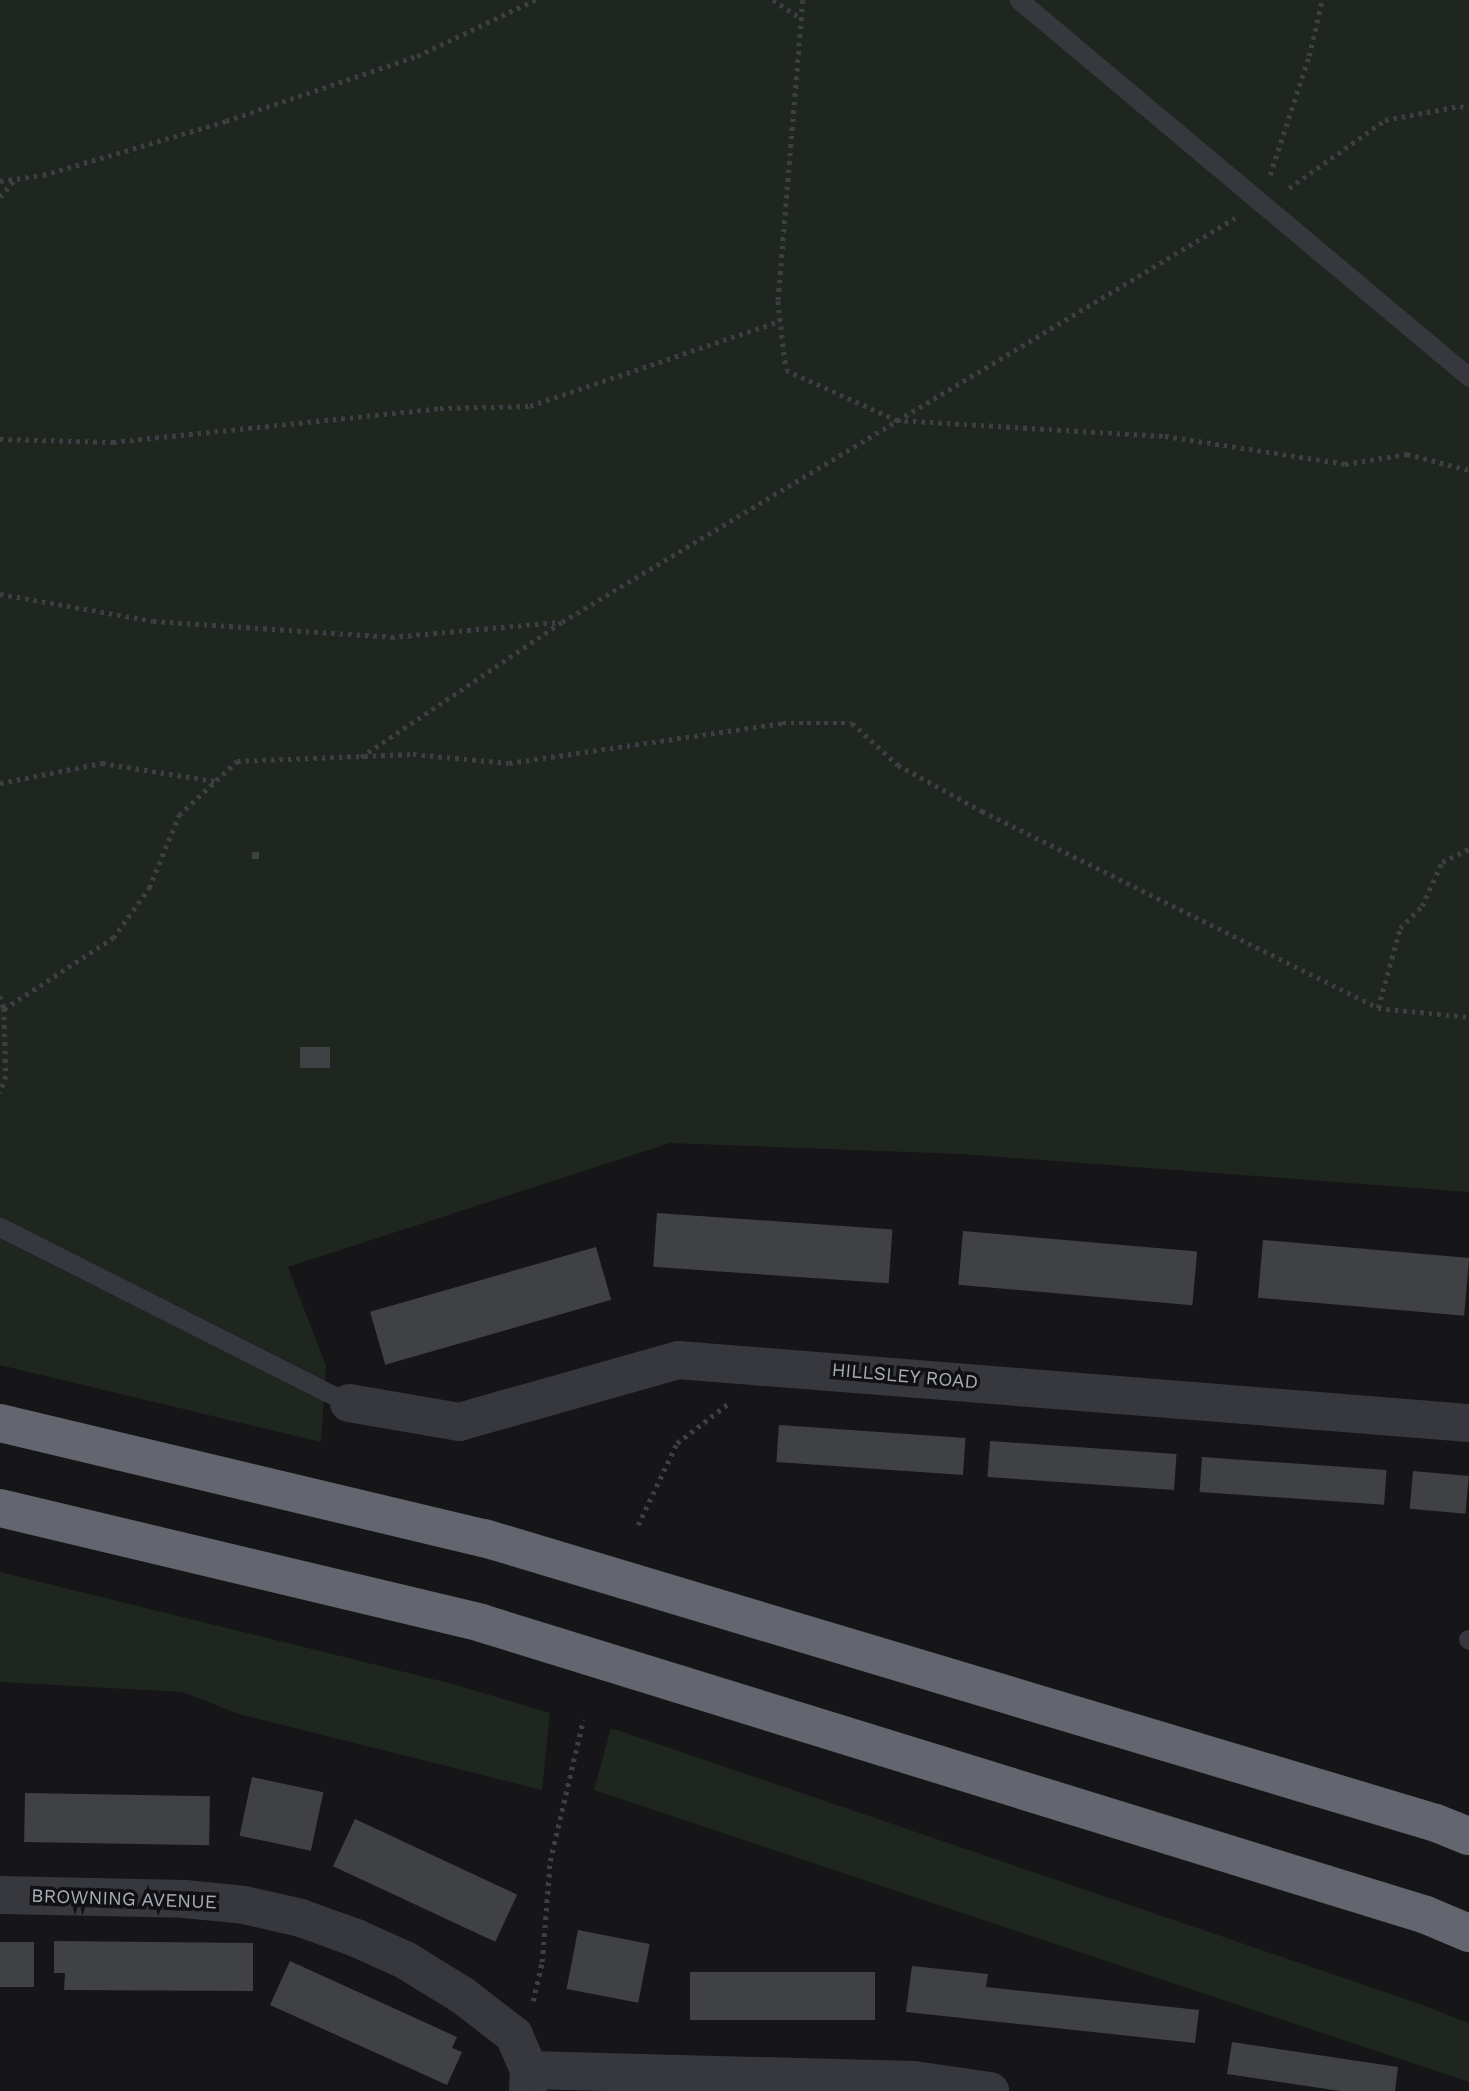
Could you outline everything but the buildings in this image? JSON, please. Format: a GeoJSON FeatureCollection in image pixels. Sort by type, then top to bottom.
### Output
{"type":"FeatureCollection","features":[{"type":"Feature","properties":{"kind":"highway"},"geometry":{"type":"LineString","coordinates":[[0,1423],[484,1538],[1422,1818],[1469,1836]]}},
{"type":"Feature","properties":{"kind":"highway"},"geometry":{"type":"LineString","coordinates":[[0,1508],[481,1623],[1426,1915],[1469,1933]]}},
{"type":"Feature","properties":{"kind":"street","name":"HILLSLEY ROAD"},"geometry":{"type":"LineString","coordinates":[[349,1403],[459,1422],[678,1360],[1469,1423]]}},
{"type":"Feature","properties":{"kind":"street","name":"BROWNING AVENUE"},"geometry":{"type":"LineString","coordinates":[[0,1895],[185,1899],[244,1905],[301,1918],[405,1960],[463,1995],[514,2035],[528,2080],[915,2080],[990,2091]]}},
{"type":"Feature","properties":{"kind":"lane"},"geometry":{"type":"LineString","coordinates":[[1019,0],[1469,377]]}},
{"type":"Feature","properties":{"kind":"lane"},"geometry":{"type":"LineString","coordinates":[[0,1227],[349,1403]]}},
{"type":"Feature","properties":{"kind":"path"},"geometry":{"type":"LineString","coordinates":[[0,181],[43,175],[226,121],[417,56],[536,0]]}},
{"type":"Feature","properties":{"kind":"path"},"geometry":{"type":"LineString","coordinates":[[773,0],[801,18]]}},
{"type":"Feature","properties":{"kind":"path"},"geometry":{"type":"LineString","coordinates":[[803,0],[778,301],[786,370],[896,420],[1165,436],[1345,464],[1407,454],[1469,470]]}},
{"type":"Feature","properties":{"kind":"path"},"geometry":{"type":"LineString","coordinates":[[1261,203],[1293,109],[1322,0]]}},
{"type":"Feature","properties":{"kind":"path"},"geometry":{"type":"LineString","coordinates":[[360,757],[562,622],[896,420],[1293,186],[1385,120],[1460,106],[1469,109]]}},
{"type":"Feature","properties":{"kind":"path"},"geometry":{"type":"LineString","coordinates":[[0,197],[15,179]]}},
{"type":"Feature","properties":{"kind":"path"},"geometry":{"type":"LineString","coordinates":[[0,439],[113,442],[440,408],[530,406],[780,321]]}},
{"type":"Feature","properties":{"kind":"path"},"geometry":{"type":"LineString","coordinates":[[0,594],[153,621],[391,636],[562,622]]}},
{"type":"Feature","properties":{"kind":"path"},"geometry":{"type":"LineString","coordinates":[[4,1009],[113,938],[149,888],[179,815],[237,761],[413,754],[509,763],[782,723],[852,723],[898,765],[982,811],[1378,1008],[1469,1017]]}},
{"type":"Feature","properties":{"kind":"path"},"geometry":{"type":"LineString","coordinates":[[0,783],[102,763],[216,781]]}},
{"type":"Feature","properties":{"kind":"path"},"geometry":{"type":"LineString","coordinates":[[1378,1008],[1400,928],[1422,906],[1442,862],[1469,849]]}},
{"type":"Feature","properties":{"kind":"path"},"geometry":{"type":"LineString","coordinates":[[0,996],[4,1009],[6,1076],[0,1093]]}},
{"type":"Feature","properties":{"kind":"path"},"geometry":{"type":"LineString","coordinates":[[638,1525],[677,1443],[732,1400]]}},
{"type":"Feature","properties":{"kind":"path"},"geometry":{"type":"LineString","coordinates":[[514,2035],[532,2004],[542,1962],[550,1861],[583,1720]]}},
{"type":"Feature","properties":{"kind":"shaded area"},"geometry":{"type":"Polygon","coordinates":[[[0,0],[1469,0],[1469,1192],[961,1154],[670,1143],[288,1267],[326,1366],[321,1442],[0,1365],[0,0]]]}},
{"type":"Feature","properties":{"kind":"shaded area"},"geometry":{"type":"Polygon","coordinates":[[[0,1572],[449,1683],[550,1713],[542,1790],[239,1714],[182,1692],[0,1682],[0,1572]]]}},
{"type":"Feature","properties":{"kind":"shaded area"},"geometry":{"type":"Polygon","coordinates":[[[611,1728],[1469,2023],[1469,2082],[594,1790],[611,1728]]]}}]}
